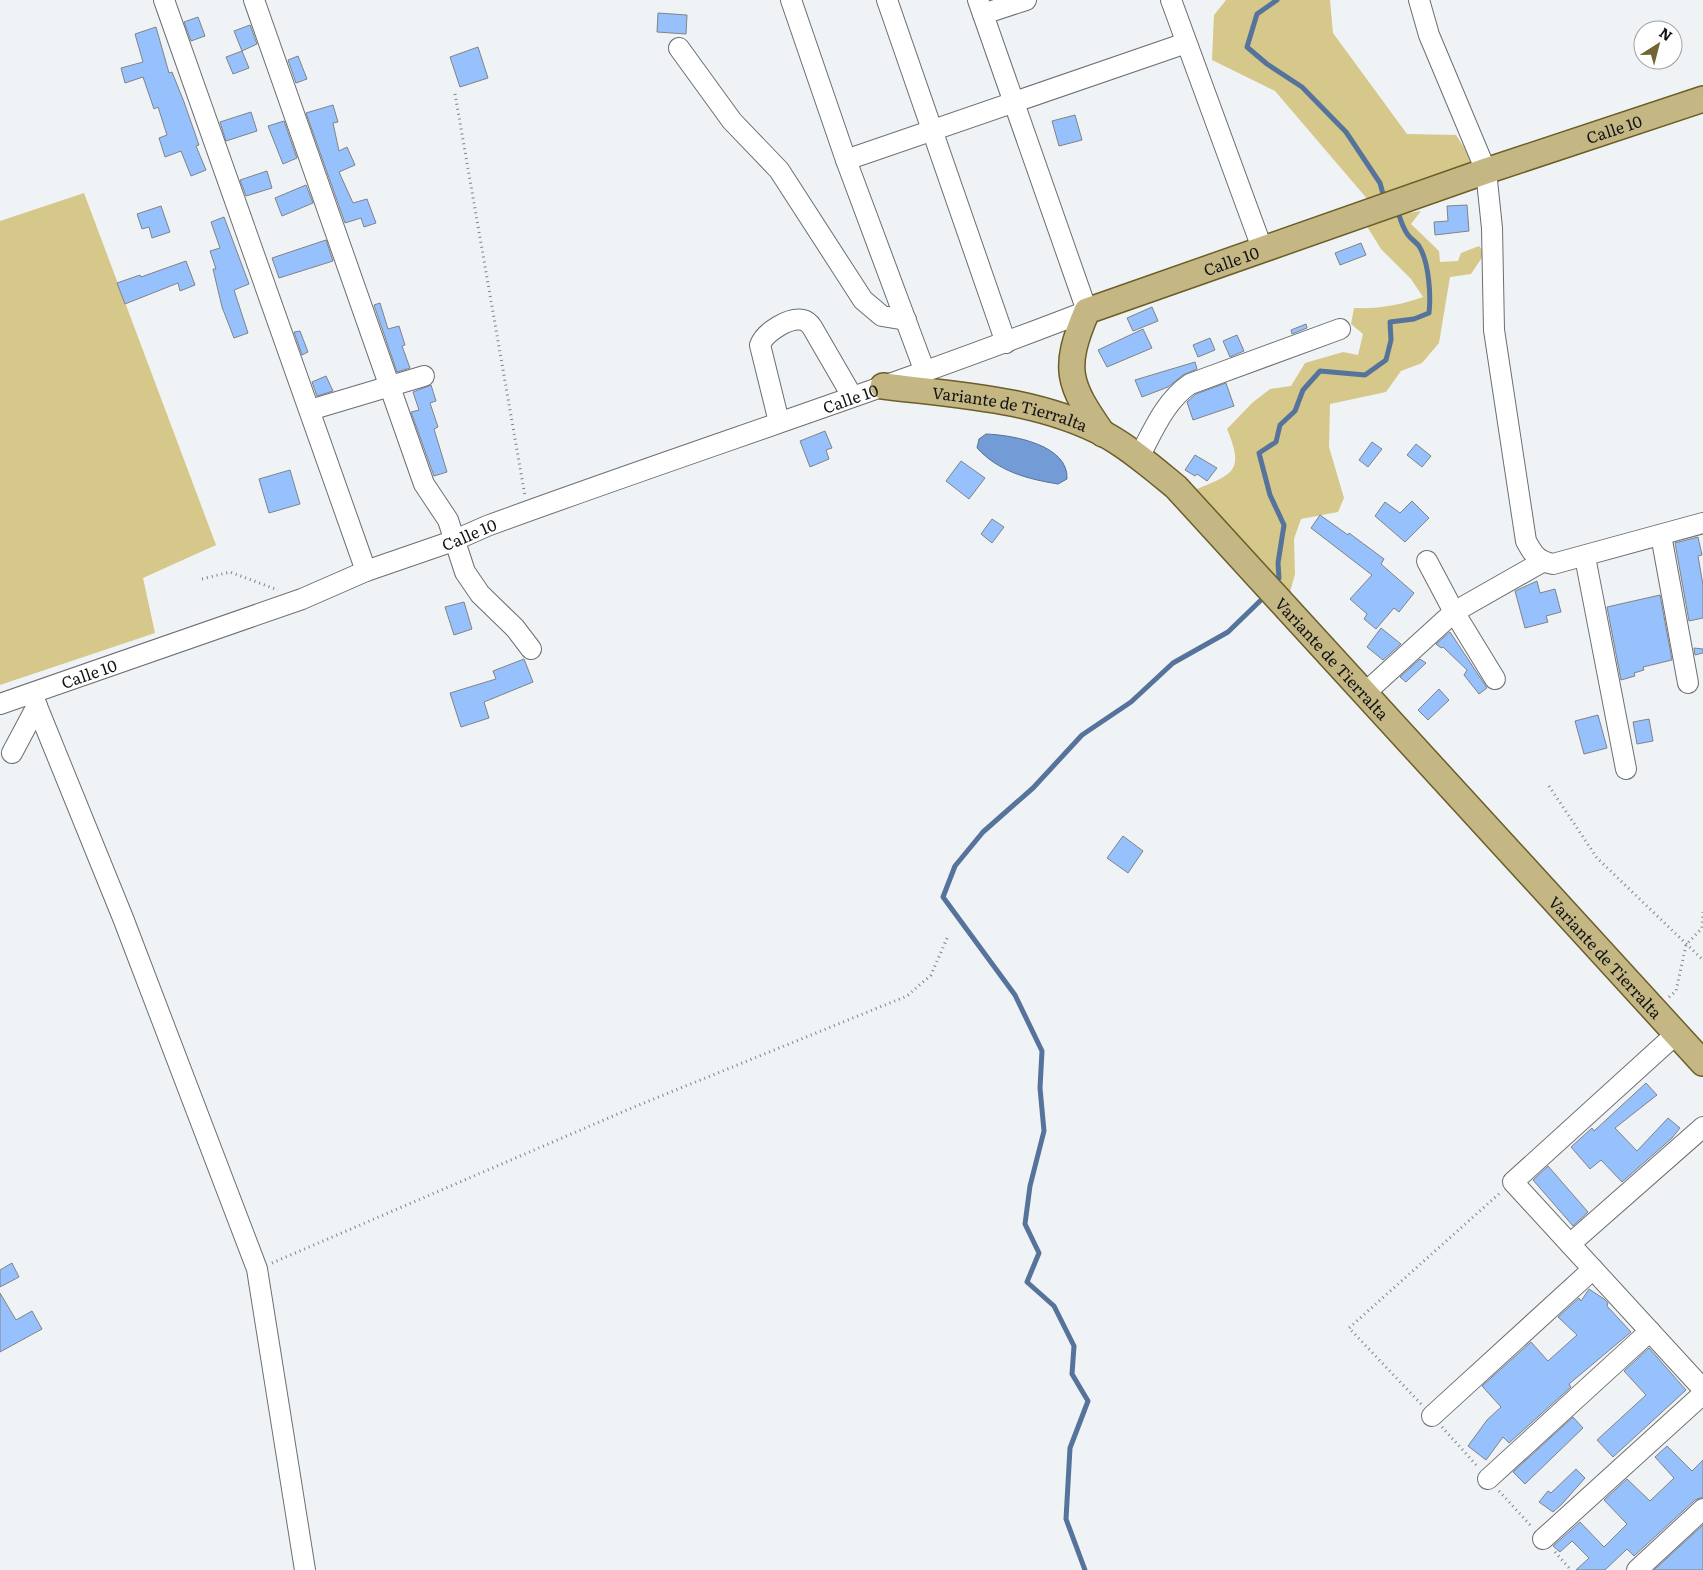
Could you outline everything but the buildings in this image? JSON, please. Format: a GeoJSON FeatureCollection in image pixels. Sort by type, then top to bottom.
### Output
{"type":"FeatureCollection","features":[{"type":"Feature","properties":{"kind":"main road","name":"Calle 10"},"geometry":{"type":"LineString","coordinates":[[1087,311],[1262,248],[1486,171],[1703,100]]}},
{"type":"Feature","properties":{"kind":"main road"},"geometry":{"type":"LineString","coordinates":[[1087,311],[1077,334],[1070,359],[1072,381],[1083,406],[1103,434]]}},
{"type":"Feature","properties":{"kind":"main road","name":"Variante de Tierralta"},"geometry":{"type":"LineString","coordinates":[[883,386],[1044,410],[1103,434],[1139,457],[1176,487],[1703,1063]]}},
{"type":"Feature","properties":{"kind":"street"},"geometry":{"type":"LineString","coordinates":[[150,0],[166,5],[366,571]]}},
{"type":"Feature","properties":{"kind":"street"},"geometry":{"type":"LineString","coordinates":[[254,0],[424,484],[448,520],[453,541],[465,572],[480,594],[515,628],[531,649]]}},
{"type":"Feature","properties":{"kind":"street"},"geometry":{"type":"LineString","coordinates":[[791,0],[846,160],[925,372]]}},
{"type":"Feature","properties":{"kind":"street"},"geometry":{"type":"LineString","coordinates":[[886,0],[1006,342]]}},
{"type":"Feature","properties":{"kind":"street"},"geometry":{"type":"LineString","coordinates":[[1026,0],[981,7],[1087,311]]}},
{"type":"Feature","properties":{"kind":"street"},"geometry":{"type":"LineString","coordinates":[[1172,0],[1186,43],[1262,248]]}},
{"type":"Feature","properties":{"kind":"street"},"geometry":{"type":"LineString","coordinates":[[1420,0],[1429,35],[1486,171],[1492,228],[1494,330],[1526,541],[1534,556],[1542,562],[1553,564],[1703,524]]}},
{"type":"Feature","properties":{"kind":"street"},"geometry":{"type":"LineString","coordinates":[[846,160],[1186,43]]}},
{"type":"Feature","properties":{"kind":"street"},"geometry":{"type":"LineString","coordinates":[[679,48],[732,121],[779,170],[863,300],[882,316],[906,320]]}},
{"type":"Feature","properties":{"kind":"street","name":"Calle 10"},"geometry":{"type":"LineString","coordinates":[[0,704],[34,700],[302,599],[366,571],[453,541],[528,511],[925,372],[1087,311]]}},
{"type":"Feature","properties":{"kind":"street"},"geometry":{"type":"LineString","coordinates":[[779,422],[760,345],[764,336],[770,330],[796,320],[805,320],[812,327],[852,396]]}},
{"type":"Feature","properties":{"kind":"street"},"geometry":{"type":"LineString","coordinates":[[1139,457],[1170,402],[1176,394],[1190,384],[1340,329]]}},
{"type":"Feature","properties":{"kind":"street"},"geometry":{"type":"LineString","coordinates":[[310,410],[424,376]]}},
{"type":"Feature","properties":{"kind":"street"},"geometry":{"type":"LineString","coordinates":[[1661,534],[1688,683]]}},
{"type":"Feature","properties":{"kind":"street"},"geometry":{"type":"LineString","coordinates":[[1585,557],[1626,769]]}},
{"type":"Feature","properties":{"kind":"street"},"geometry":{"type":"LineString","coordinates":[[1427,561],[1454,612],[1495,678]]}},
{"type":"Feature","properties":{"kind":"street"},"geometry":{"type":"LineString","coordinates":[[1365,693],[1454,612],[1542,562]]}},
{"type":"Feature","properties":{"kind":"street"},"geometry":{"type":"LineString","coordinates":[[12,753],[34,700]]}},
{"type":"Feature","properties":{"kind":"street"},"geometry":{"type":"LineString","coordinates":[[34,700],[123,918],[257,1269],[305,1570]]}},
{"type":"Feature","properties":{"kind":"street"},"geometry":{"type":"LineString","coordinates":[[1676,1034],[1513,1182],[1703,1389]]}},
{"type":"Feature","properties":{"kind":"street"},"geometry":{"type":"LineString","coordinates":[[1570,1244],[1703,1127]]}},
{"type":"Feature","properties":{"kind":"street"},"geometry":{"type":"LineString","coordinates":[[1432,1416],[1593,1269]]}},
{"type":"Feature","properties":{"kind":"street"},"geometry":{"type":"LineString","coordinates":[[1488,1479],[1650,1331]]}},
{"type":"Feature","properties":{"kind":"street"},"geometry":{"type":"LineString","coordinates":[[1543,1539],[1703,1394]]}},
{"type":"Feature","properties":{"kind":"street"},"geometry":{"type":"LineString","coordinates":[[1636,1570],[1703,1509]]}},
{"type":"Feature","properties":{"kind":"path"},"geometry":{"type":"LineString","coordinates":[[455,94],[528,511]]}},
{"type":"Feature","properties":{"kind":"path"},"geometry":{"type":"LineString","coordinates":[[202,579],[230,572],[302,599]]}},
{"type":"Feature","properties":{"kind":"path"},"geometry":{"type":"LineString","coordinates":[[1549,786],[1598,858],[1703,960]]}},
{"type":"Feature","properties":{"kind":"path"},"geometry":{"type":"LineString","coordinates":[[1654,1010],[1676,991],[1686,945],[1702,928],[1703,912]]}},
{"type":"Feature","properties":{"kind":"path"},"geometry":{"type":"LineString","coordinates":[[257,1269],[634,1107],[907,996],[931,975],[948,936]]}},
{"type":"Feature","properties":{"kind":"path"},"geometry":{"type":"LineString","coordinates":[[1513,1182],[1349,1328],[1572,1570]]}},
{"type":"Feature","properties":{"kind":"shaded area"},"geometry":{"type":"Polygon","coordinates":[[[1226,0],[1330,0],[1333,33],[1407,134],[1456,135],[1475,164],[1369,201],[1275,91],[1212,60],[1214,15],[1226,0]]]}},
{"type":"Feature","properties":{"kind":"shaded area"},"geometry":{"type":"Polygon","coordinates":[[[84,193],[216,545],[143,578],[155,633],[0,685],[0,221],[84,193]]]}},
{"type":"Feature","properties":{"kind":"shaded area"},"geometry":{"type":"Polygon","coordinates":[[[1421,211],[1411,224],[1439,251],[1440,262],[1458,261],[1461,253],[1479,246],[1485,253],[1471,274],[1450,277],[1439,343],[1422,363],[1401,371],[1386,392],[1330,404],[1329,447],[1344,498],[1338,512],[1301,519],[1294,539],[1295,574],[1289,596],[1195,490],[1219,480],[1232,470],[1235,463],[1235,454],[1227,429],[1252,403],[1270,389],[1291,386],[1305,363],[1343,352],[1358,355],[1363,334],[1351,324],[1354,308],[1389,306],[1423,297],[1411,279],[1381,249],[1363,220],[1421,211]]]}},
{"type":"Feature","properties":{"kind":"water"},"geometry":{"type":"Polygon","coordinates":[[[986,434],[1024,440],[1049,450],[1059,458],[1065,467],[1067,479],[1058,484],[1025,477],[1004,469],[977,448],[979,439],[986,434]]]}},
{"type":"Feature","properties":{"kind":"waterway"},"geometry":{"type":"LineString","coordinates":[[1277,0],[1257,14],[1247,47],[1267,64],[1302,87],[1346,132],[1380,183],[1383,194]]}},
{"type":"Feature","properties":{"kind":"waterway"},"geometry":{"type":"LineString","coordinates":[[1279,578],[1278,563],[1284,525],[1270,495],[1259,453],[1276,442],[1280,425],[1295,411],[1303,390],[1320,371],[1365,375],[1386,360],[1391,340],[1390,322],[1414,319],[1429,313],[1430,297],[1425,261],[1419,246],[1404,229],[1397,209]]}},
{"type":"Feature","properties":{"kind":"waterway"},"geometry":{"type":"LineString","coordinates":[[1085,1570],[1066,1519],[1070,1448],[1088,1401],[1072,1374],[1074,1346],[1054,1306],[1027,1282],[1039,1253],[1025,1224],[1030,1186],[1044,1131],[1040,1088],[1042,1051],[1015,995],[943,897],[955,866],[983,832],[1033,788],[1082,735],[1131,702],[1173,663],[1228,632],[1260,601]]}}]}
